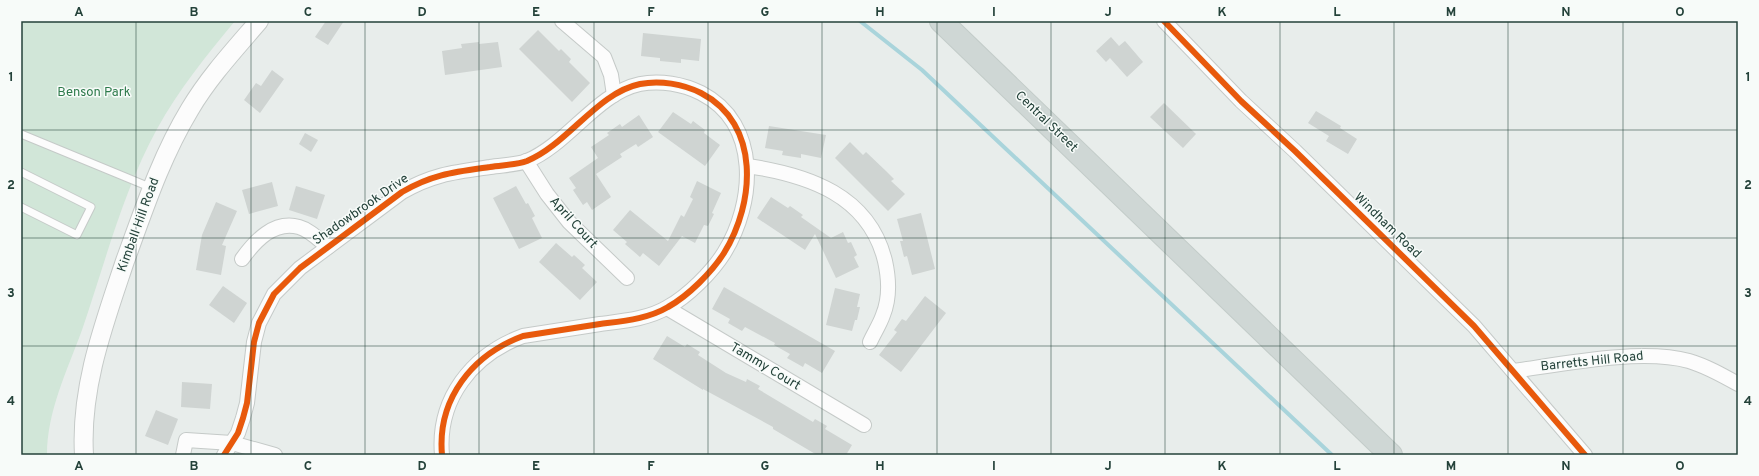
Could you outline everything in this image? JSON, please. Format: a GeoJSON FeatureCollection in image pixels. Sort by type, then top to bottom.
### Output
{"type":"FeatureCollection","features":[{"type":"Feature","properties":{"kind":"main road","name":"Central Street"},"geometry":{"type":"LineString","coordinates":[[941,21],[1390,455]]}},
{"type":"Feature","properties":{"kind":"street","name":"Kimball Hill Road"},"geometry":{"type":"LineString","coordinates":[[84,455],[84,416],[94,357],[102,328],[163,160],[191,107],[208,83],[259,21]]}},
{"type":"Feature","properties":{"kind":"street"},"geometry":{"type":"LineString","coordinates":[[562,21],[604,57],[611,75],[614,95]]}},
{"type":"Feature","properties":{"kind":"street","name":"Windham Road"},"geometry":{"type":"LineString","coordinates":[[1164,21],[1241,101],[1301,157],[1474,326],[1585,455]]}},
{"type":"Feature","properties":{"kind":"street","name":"Shadowbrook Drive"},"geometry":{"type":"LineString","coordinates":[[228,449],[238,433],[247,403],[254,342],[259,324],[274,294],[284,282],[300,268],[402,192],[419,182],[451,172],[526,161],[554,146],[579,122],[614,95],[637,85],[660,83],[684,86],[705,95],[714,101],[733,121],[744,146],[748,166],[746,186],[739,220],[724,254],[709,272],[682,298],[667,308],[647,316],[629,320],[523,336],[512,340],[491,352],[472,367],[447,405],[442,434],[442,455]]}},
{"type":"Feature","properties":{"kind":"street","name":"April Court"},"geometry":{"type":"LineString","coordinates":[[526,161],[546,194],[569,222],[627,278]]}},
{"type":"Feature","properties":{"kind":"street"},"geometry":{"type":"LineString","coordinates":[[748,166],[779,171],[805,178],[842,198],[864,218],[882,250],[889,285],[884,315],[870,342]]}},
{"type":"Feature","properties":{"kind":"street"},"geometry":{"type":"LineString","coordinates":[[242,259],[260,237],[269,232],[288,226],[298,227],[307,231],[328,247]]}},
{"type":"Feature","properties":{"kind":"street","name":"Tammy Court"},"geometry":{"type":"LineString","coordinates":[[667,308],[864,425]]}},
{"type":"Feature","properties":{"kind":"street","name":"Barretts Hill Road"},"geometry":{"type":"LineString","coordinates":[[1513,371],[1594,360],[1650,357],[1688,361],[1702,365],[1738,384]]}},
{"type":"Feature","properties":{"kind":"street"},"geometry":{"type":"LineString","coordinates":[[183,455],[186,440],[228,449],[275,455]]}},
{"type":"Feature","properties":{"kind":"lane"},"geometry":{"type":"LineString","coordinates":[[21,134],[152,188]]}},
{"type":"Feature","properties":{"kind":"lane"},"geometry":{"type":"LineString","coordinates":[[21,172],[91,207],[76,235],[21,207]]}},
{"type":"Feature","properties":{"kind":"green space","name":"Benson Park"},"geometry":{"type":"Polygon","coordinates":[[[21,21],[235,21],[203,60],[174,100],[157,129],[134,177],[115,228],[82,330],[59,391],[50,423],[47,455],[21,455],[21,21]]]}},
{"type":"Feature","properties":{"kind":"building"},"geometry":{"type":"Polygon","coordinates":[[[326,21],[344,21],[328,45],[315,37],[326,21]]]}},
{"type":"Feature","properties":{"kind":"building"},"geometry":{"type":"Polygon","coordinates":[[[538,30],[559,51],[561,49],[571,59],[569,62],[590,83],[572,102],[519,49],[538,30]]]}},
{"type":"Feature","properties":{"kind":"building"},"geometry":{"type":"Polygon","coordinates":[[[643,33],[701,39],[699,61],[681,59],[681,63],[660,61],[660,58],[641,56],[643,33]]]}},
{"type":"Feature","properties":{"kind":"building"},"geometry":{"type":"Polygon","coordinates":[[[1111,37],[1119,46],[1125,41],[1143,62],[1127,77],[1110,58],[1106,62],[1096,51],[1111,37]]]}},
{"type":"Feature","properties":{"kind":"building"},"geometry":{"type":"Polygon","coordinates":[[[479,42],[479,44],[498,42],[502,67],[445,75],[442,51],[462,48],[461,44],[479,42]]]}},
{"type":"Feature","properties":{"kind":"building"},"geometry":{"type":"Polygon","coordinates":[[[272,70],[284,79],[260,113],[244,100],[256,83],[261,86],[272,70]]]}},
{"type":"Feature","properties":{"kind":"building"},"geometry":{"type":"Polygon","coordinates":[[[1164,103],[1196,134],[1183,148],[1150,117],[1164,103]]]}},
{"type":"Feature","properties":{"kind":"building"},"geometry":{"type":"Polygon","coordinates":[[[1316,111],[1341,126],[1340,128],[1357,139],[1348,154],[1326,141],[1329,136],[1308,123],[1316,111]]]}},
{"type":"Feature","properties":{"kind":"building"},"geometry":{"type":"Polygon","coordinates":[[[673,112],[691,124],[693,121],[705,130],[704,133],[720,145],[705,166],[658,132],[673,112]]]}},
{"type":"Feature","properties":{"kind":"building"},"geometry":{"type":"Polygon","coordinates":[[[639,115],[653,137],[638,147],[636,144],[620,154],[622,157],[596,174],[611,197],[592,210],[587,202],[583,205],[573,190],[576,188],[569,178],[598,158],[591,147],[609,135],[607,133],[620,124],[622,127],[639,115]]]}},
{"type":"Feature","properties":{"kind":"building"},"geometry":{"type":"Polygon","coordinates":[[[769,126],[826,135],[821,158],[801,154],[801,158],[782,155],[783,151],[765,148],[769,126]]]}},
{"type":"Feature","properties":{"kind":"building"},"geometry":{"type":"Polygon","coordinates":[[[305,133],[318,140],[311,152],[299,144],[305,133]]]}},
{"type":"Feature","properties":{"kind":"building"},"geometry":{"type":"Polygon","coordinates":[[[850,142],[863,155],[866,152],[894,179],[891,181],[905,194],[888,211],[835,158],[850,142]]]}},
{"type":"Feature","properties":{"kind":"building"},"geometry":{"type":"Polygon","coordinates":[[[697,181],[721,193],[712,213],[714,214],[708,226],[704,225],[695,243],[682,236],[659,266],[643,253],[640,257],[625,244],[627,242],[613,230],[630,210],[668,241],[681,215],[684,217],[693,199],[690,197],[697,181]]]}},
{"type":"Feature","properties":{"kind":"building"},"geometry":{"type":"Polygon","coordinates":[[[272,182],[278,206],[249,214],[242,190],[272,182]]]}},
{"type":"Feature","properties":{"kind":"building"},"geometry":{"type":"Polygon","coordinates":[[[296,186],[325,195],[317,219],[289,210],[296,186]]]}},
{"type":"Feature","properties":{"kind":"building"},"geometry":{"type":"Polygon","coordinates":[[[516,186],[535,216],[532,218],[542,238],[519,249],[493,198],[516,186]]]}},
{"type":"Feature","properties":{"kind":"building"},"geometry":{"type":"Polygon","coordinates":[[[771,197],[788,208],[790,206],[803,215],[801,217],[831,238],[843,232],[848,243],[851,242],[857,255],[854,257],[859,267],[836,278],[815,234],[805,250],[757,218],[771,197]]]}},
{"type":"Feature","properties":{"kind":"building"},"geometry":{"type":"Polygon","coordinates":[[[216,202],[237,211],[222,245],[226,246],[221,275],[196,270],[202,235],[216,202]]]}},
{"type":"Feature","properties":{"kind":"building"},"geometry":{"type":"Polygon","coordinates":[[[921,213],[935,269],[912,275],[907,256],[904,257],[900,241],[903,241],[897,219],[921,213]]]}},
{"type":"Feature","properties":{"kind":"building"},"geometry":{"type":"Polygon","coordinates":[[[556,243],[572,257],[574,255],[585,265],[582,268],[597,282],[580,300],[539,262],[556,243]]]}},
{"type":"Feature","properties":{"kind":"building"},"geometry":{"type":"Polygon","coordinates":[[[223,286],[247,303],[234,323],[209,305],[223,286]]]}},
{"type":"Feature","properties":{"kind":"building"},"geometry":{"type":"Polygon","coordinates":[[[724,287],[835,351],[822,373],[805,363],[803,367],[787,358],[790,354],[774,345],[775,343],[745,327],[742,331],[728,323],[730,319],[712,309],[724,287]]]}},
{"type":"Feature","properties":{"kind":"building"},"geometry":{"type":"Polygon","coordinates":[[[835,288],[860,294],[857,307],[860,307],[857,320],[855,320],[852,331],[826,325],[835,288]]]}},
{"type":"Feature","properties":{"kind":"building"},"geometry":{"type":"Polygon","coordinates":[[[925,296],[946,313],[901,372],[879,355],[897,332],[894,330],[902,319],[906,321],[925,296]]]}},
{"type":"Feature","properties":{"kind":"building"},"geometry":{"type":"Polygon","coordinates":[[[667,336],[685,347],[687,344],[700,352],[698,355],[726,373],[746,382],[747,379],[760,386],[758,389],[813,422],[815,419],[827,426],[825,429],[852,445],[846,455],[817,455],[773,429],[773,427],[703,390],[653,359],[667,336]]]}},
{"type":"Feature","properties":{"kind":"building"},"geometry":{"type":"Polygon","coordinates":[[[182,382],[212,384],[210,409],[181,407],[182,382]]]}},
{"type":"Feature","properties":{"kind":"building"},"geometry":{"type":"Polygon","coordinates":[[[156,410],[178,419],[168,445],[145,436],[156,410]]]}},
{"type":"Feature","properties":{"kind":"waterway"},"geometry":{"type":"LineString","coordinates":[[860,21],[922,70],[1332,455]]}},
{"type":"Feature","properties":{"kind":"cycle path"},"geometry":{"type":"LineString","coordinates":[[1164,21],[1241,101],[1295,151],[1474,326],[1585,455]]}},
{"type":"Feature","properties":{"kind":"cycle path"},"geometry":{"type":"LineString","coordinates":[[224,455],[238,433],[243,418],[247,403],[254,342],[259,323],[274,294],[300,268],[402,192],[434,177],[466,170],[527,161],[556,143],[610,97],[624,89],[640,84],[655,82],[687,87],[701,93],[720,107],[734,124],[743,144],[747,166],[746,189],[742,211],[734,233],[724,253],[713,268],[684,297],[660,311],[644,317],[523,336],[505,344],[488,355],[474,367],[452,398],[445,415],[442,435],[442,455]]}}]}
